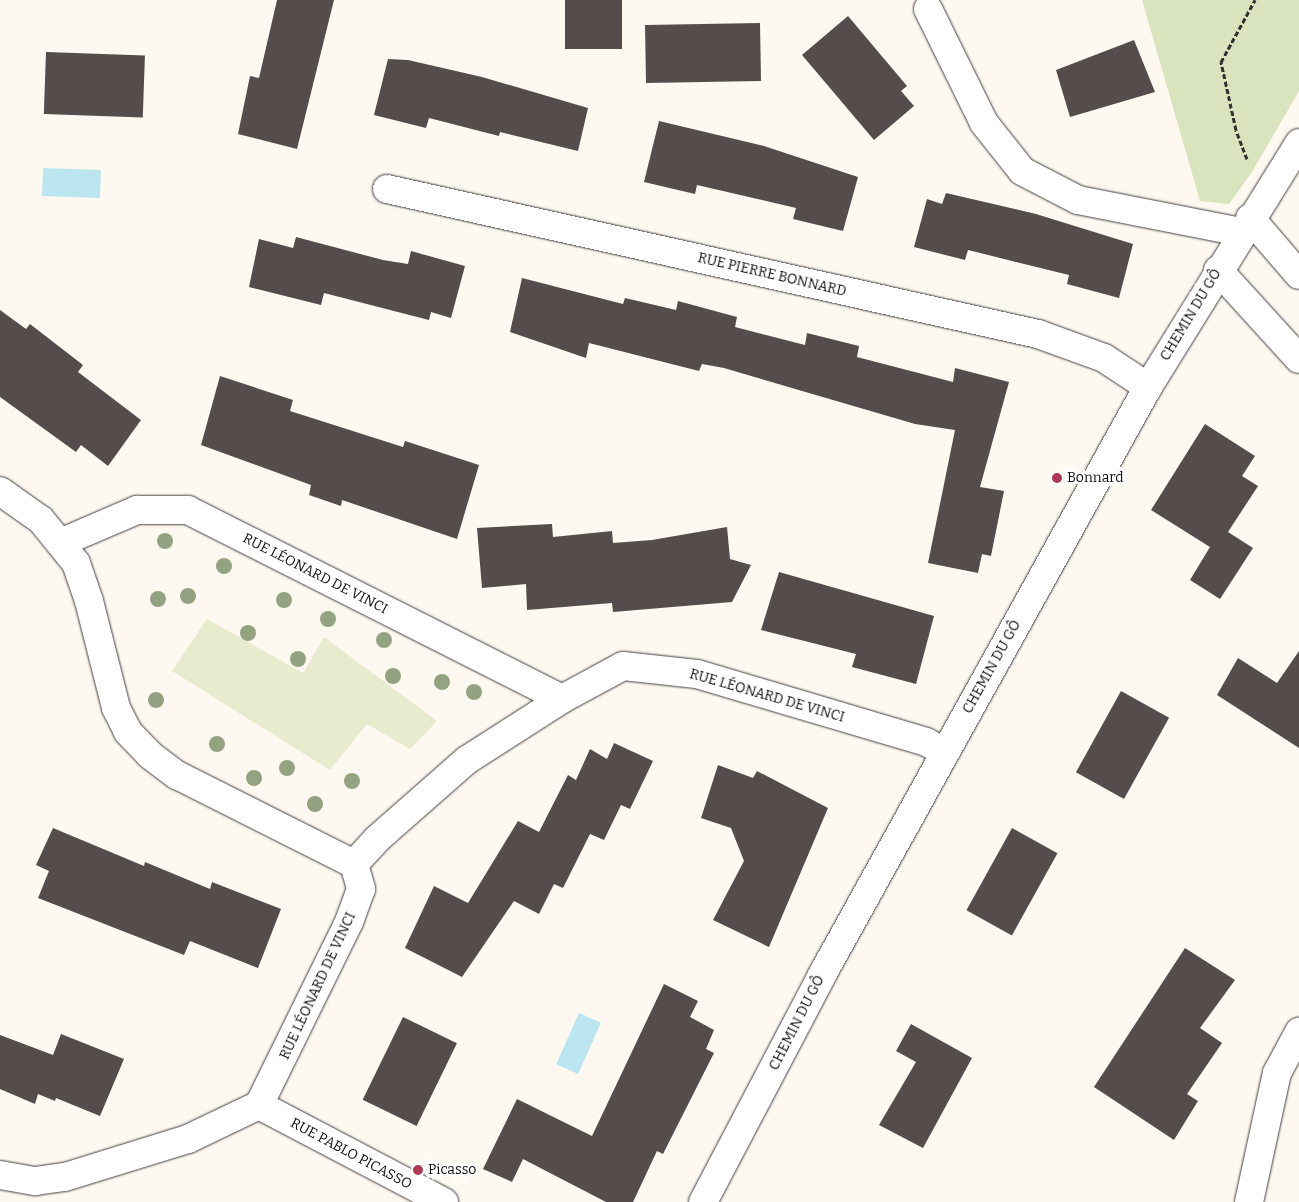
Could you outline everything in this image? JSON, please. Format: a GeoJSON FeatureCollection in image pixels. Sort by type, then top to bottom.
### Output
{"type":"FeatureCollection","features":[{"type":"Feature","properties":{"kind":"street"},"geometry":{"type":"LineString","coordinates":[[928,9],[984,123],[1022,171],[1078,200],[1246,225],[1299,275]]}},
{"type":"Feature","properties":{"kind":"street","name":"CHEMIN DU GÔ"},"geometry":{"type":"LineString","coordinates":[[703,1202],[822,975],[1148,387],[1218,270],[1299,143]]}},
{"type":"Feature","properties":{"kind":"street","name":"RUE PIERRE BONNARD"},"geometry":{"type":"LineString","coordinates":[[387,189],[1038,334],[1104,358],[1148,387]]}},
{"type":"Feature","properties":{"kind":"street"},"geometry":{"type":"LineString","coordinates":[[1218,270],[1299,359]]}},
{"type":"Feature","properties":{"kind":"street"},"geometry":{"type":"LineString","coordinates":[[0,491],[41,520],[60,542],[78,571],[116,708],[128,732],[150,755],[177,775],[354,864]]}},
{"type":"Feature","properties":{"kind":"street","name":"RUE LÉONARD DE VINCI"},"geometry":{"type":"LineString","coordinates":[[60,542],[137,510],[188,510],[562,699]]}},
{"type":"Feature","properties":{"kind":"street","name":"RUE LÉONARD DE VINCI"},"geometry":{"type":"LineString","coordinates":[[259,1105],[349,922],[361,889],[354,864],[377,839],[467,760],[562,699],[623,666],[696,674],[926,742],[945,752]]}},
{"type":"Feature","properties":{"kind":"street"},"geometry":{"type":"LineString","coordinates":[[1249,1202],[1277,1073],[1299,1032]]}},
{"type":"Feature","properties":{"kind":"street"},"geometry":{"type":"LineString","coordinates":[[0,1175],[35,1180],[66,1177],[188,1138],[259,1105]]}},
{"type":"Feature","properties":{"kind":"street","name":"RUE PABLO PICASSO"},"geometry":{"type":"LineString","coordinates":[[259,1105],[444,1202]]}},
{"type":"Feature","properties":{"kind":"path"},"geometry":{"type":"LineString","coordinates":[[1255,0],[1221,62],[1236,130],[1252,172],[1268,190]]}},
{"type":"Feature","properties":{"kind":"green space"},"geometry":{"type":"Polygon","coordinates":[[[1142,0],[1299,0],[1299,91],[1252,172],[1229,204],[1200,201],[1142,0]]]}},
{"type":"Feature","properties":{"kind":"green space"},"geometry":{"type":"Polygon","coordinates":[[[207,619],[303,673],[324,637],[437,721],[410,749],[367,724],[330,770],[172,671],[207,619]]]}},
{"type":"Feature","properties":{"kind":"water"},"geometry":{"type":"Polygon","coordinates":[[[43,168],[101,170],[100,198],[42,196],[43,168]]]}},
{"type":"Feature","properties":{"kind":"water"},"geometry":{"type":"Polygon","coordinates":[[[579,1013],[601,1023],[578,1074],[556,1064],[579,1013]]]}},
{"type":"Feature","properties":{"kind":"building"},"geometry":{"type":"Polygon","coordinates":[[[277,0],[334,0],[297,149],[238,134],[250,76],[259,78],[277,0]]]}},
{"type":"Feature","properties":{"kind":"building"},"geometry":{"type":"Polygon","coordinates":[[[565,0],[622,0],[622,49],[565,49],[565,0]]]}},
{"type":"Feature","properties":{"kind":"building"},"geometry":{"type":"Polygon","coordinates":[[[848,16],[907,86],[901,91],[914,106],[874,140],[802,55],[848,16]]]}},
{"type":"Feature","properties":{"kind":"building"},"geometry":{"type":"Polygon","coordinates":[[[760,23],[761,81],[646,83],[645,25],[760,23]]]}},
{"type":"Feature","properties":{"kind":"building"},"geometry":{"type":"Polygon","coordinates":[[[1134,40],[1155,92],[1070,117],[1056,70],[1134,40]]]}},
{"type":"Feature","properties":{"kind":"building"},"geometry":{"type":"Polygon","coordinates":[[[46,52],[145,55],[143,117],[44,114],[46,52]]]}},
{"type":"Feature","properties":{"kind":"building"},"geometry":{"type":"Polygon","coordinates":[[[388,59],[408,60],[482,77],[588,108],[578,151],[500,132],[499,136],[429,118],[426,128],[374,115],[388,59]]]}},
{"type":"Feature","properties":{"kind":"building"},"geometry":{"type":"Polygon","coordinates":[[[659,121],[764,146],[858,177],[843,231],[793,219],[796,208],[697,185],[695,194],[644,182],[659,121]]]}},
{"type":"Feature","properties":{"kind":"building"},"geometry":{"type":"Polygon","coordinates":[[[946,193],[1036,214],[1133,244],[1119,298],[1067,284],[1069,275],[968,250],[965,260],[914,247],[927,199],[942,204],[946,193]]]}},
{"type":"Feature","properties":{"kind":"building"},"geometry":{"type":"Polygon","coordinates":[[[296,237],[383,260],[408,264],[411,251],[465,266],[451,318],[431,312],[429,320],[324,293],[321,305],[249,287],[259,239],[293,248],[296,237]]]}},
{"type":"Feature","properties":{"kind":"building"},"geometry":{"type":"Polygon","coordinates":[[[522,278],[623,304],[625,298],[676,310],[678,301],[737,317],[735,327],[805,345],[807,333],[859,346],[857,357],[953,382],[955,368],[1009,382],[980,487],[1004,491],[991,556],[982,554],[978,573],[928,563],[955,430],[915,424],[724,368],[702,364],[699,371],[589,343],[586,358],[510,332],[522,278]]]}},
{"type":"Feature","properties":{"kind":"building"},"geometry":{"type":"Polygon","coordinates":[[[0,310],[26,329],[30,324],[83,365],[78,372],[141,420],[108,466],[81,445],[76,452],[0,397],[0,310]]]}},
{"type":"Feature","properties":{"kind":"building"},"geometry":{"type":"Polygon","coordinates":[[[220,376],[293,400],[290,411],[403,447],[405,441],[479,465],[457,539],[342,500],[341,506],[309,495],[311,485],[201,445],[220,376]]]}},
{"type":"Feature","properties":{"kind":"building"},"geometry":{"type":"Polygon","coordinates":[[[1205,424],[1255,456],[1242,476],[1258,486],[1228,532],[1253,548],[1220,599],[1190,580],[1210,547],[1151,510],[1205,424]]]}},
{"type":"Feature","properties":{"kind":"building"},"geometry":{"type":"Polygon","coordinates":[[[552,524],[553,537],[612,531],[613,543],[652,540],[727,527],[730,559],[751,565],[732,602],[613,612],[612,603],[527,610],[526,584],[482,588],[477,528],[552,524]]]}},
{"type":"Feature","properties":{"kind":"building"},"geometry":{"type":"Polygon","coordinates":[[[779,572],[934,616],[916,684],[852,667],[856,654],[761,630],[779,572]]]}},
{"type":"Feature","properties":{"kind":"building"},"geometry":{"type":"Polygon","coordinates":[[[1299,651],[1299,748],[1217,695],[1238,658],[1277,683],[1299,651]]]}},
{"type":"Feature","properties":{"kind":"building"},"geometry":{"type":"Polygon","coordinates":[[[1121,691],[1169,718],[1124,799],[1076,772],[1121,691]]]}},
{"type":"Feature","properties":{"kind":"building"},"geometry":{"type":"Polygon","coordinates":[[[614,743],[653,761],[630,809],[621,805],[604,840],[590,834],[563,888],[554,884],[539,914],[514,901],[462,977],[405,948],[434,886],[468,903],[518,821],[539,832],[568,775],[576,780],[590,749],[607,759],[614,743]]]}},
{"type":"Feature","properties":{"kind":"building"},"geometry":{"type":"Polygon","coordinates":[[[718,765],[753,778],[757,771],[828,808],[769,947],[713,920],[744,861],[731,828],[701,818],[718,765]]]}},
{"type":"Feature","properties":{"kind":"building"},"geometry":{"type":"Polygon","coordinates":[[[53,828],[144,866],[145,862],[210,889],[212,882],[281,909],[258,968],[190,941],[184,955],[38,898],[49,871],[36,865],[53,828]]]}},
{"type":"Feature","properties":{"kind":"building"},"geometry":{"type":"Polygon","coordinates":[[[1012,828],[1057,853],[1012,935],[966,910],[1012,828]]]}},
{"type":"Feature","properties":{"kind":"building"},"geometry":{"type":"Polygon","coordinates":[[[1185,948],[1235,980],[1200,1028],[1222,1043],[1187,1094],[1198,1101],[1174,1140],[1094,1087],[1185,948]]]}},
{"type":"Feature","properties":{"kind":"building"},"geometry":{"type":"Polygon","coordinates":[[[664,984],[698,1001],[690,1017],[714,1030],[706,1049],[714,1053],[663,1154],[657,1151],[633,1202],[606,1202],[523,1159],[512,1182],[483,1169],[517,1099],[592,1136],[664,984]]]}},
{"type":"Feature","properties":{"kind":"building"},"geometry":{"type":"Polygon","coordinates":[[[403,1017],[457,1043],[417,1126],[363,1100],[403,1017]]]}},
{"type":"Feature","properties":{"kind":"building"},"geometry":{"type":"Polygon","coordinates":[[[911,1024],[972,1058],[923,1148],[879,1125],[916,1062],[896,1051],[911,1024]]]}},
{"type":"Feature","properties":{"kind":"building"},"geometry":{"type":"Polygon","coordinates":[[[61,1034],[124,1059],[100,1116],[56,1098],[55,1101],[38,1094],[35,1104],[0,1089],[0,1035],[53,1055],[61,1034]]]}},
{"type":"Feature","properties":{"kind":"place","name":"Bonnard"},"geometry":{"type":"Point","coordinates":[1057,478]}},
{"type":"Feature","properties":{"kind":"place","name":"Picasso"},"geometry":{"type":"Point","coordinates":[418,1170]}}]}
